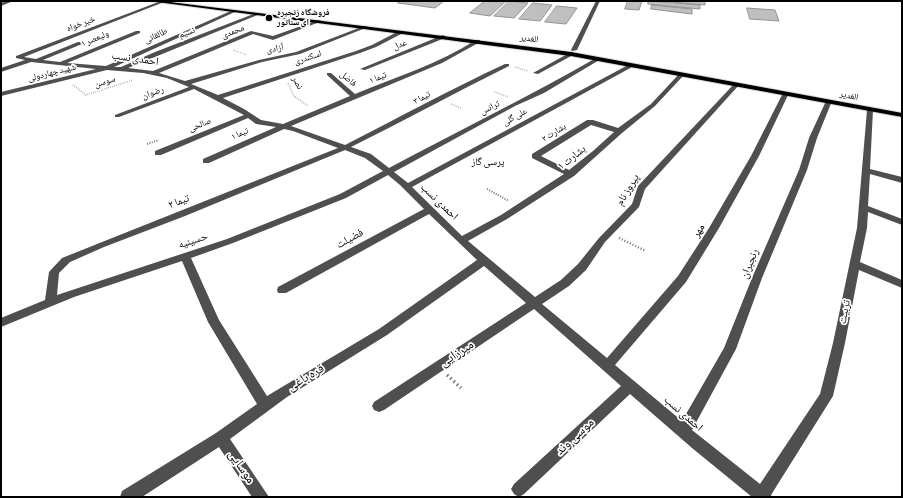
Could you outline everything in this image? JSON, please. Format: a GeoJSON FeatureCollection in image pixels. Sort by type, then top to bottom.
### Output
{"type":"FeatureCollection","features":[{"type":"Feature","properties":{"kind":"main road","name":"الغدیر"},"geometry":{"type":"LineString","coordinates":[[151,1],[478,42],[573,52],[598,59],[632,64],[902,116]]}},
{"type":"Feature","properties":{"kind":"main road","name":"الغدیر"},"geometry":{"type":"LineString","coordinates":[[179,1],[410,29],[573,52],[902,109]]}},
{"type":"Feature","properties":{"kind":"street"},"geometry":{"type":"LineString","coordinates":[[1,6],[12,1]]}},
{"type":"Feature","properties":{"kind":"street"},"geometry":{"type":"LineString","coordinates":[[536,73],[573,52],[598,1]]}},
{"type":"Feature","properties":{"kind":"street","name":"خیر خواه"},"geometry":{"type":"LineString","coordinates":[[34,61],[18,57],[162,2]]}},
{"type":"Feature","properties":{"kind":"street","name":"طالقانی"},"geometry":{"type":"LineString","coordinates":[[107,68],[235,11]]}},
{"type":"Feature","properties":{"kind":"street","name":"نسیم"},"geometry":{"type":"LineString","coordinates":[[122,69],[157,53],[258,14]]}},
{"type":"Feature","properties":{"kind":"street","name":"محمدی"},"geometry":{"type":"LineString","coordinates":[[154,73],[253,32],[273,38],[320,21]]}},
{"type":"Feature","properties":{"kind":"street","name":"آزادی"},"geometry":{"type":"LineString","coordinates":[[191,85],[261,60],[298,53],[366,27]]}},
{"type":"Feature","properties":{"kind":"street","name":"ولیعصر ۱"},"geometry":{"type":"LineString","coordinates":[[60,64],[138,32]]}},
{"type":"Feature","properties":{"kind":"street","name":"اسکندری"},"geometry":{"type":"LineString","coordinates":[[218,97],[358,52],[374,46],[401,32]]}},
{"type":"Feature","properties":{"kind":"street","name":"عدل"},"geometry":{"type":"LineString","coordinates":[[363,70],[443,37]]}},
{"type":"Feature","properties":{"kind":"street","name":"تیما ۱"},"geometry":{"type":"LineString","coordinates":[[283,126],[438,62],[465,50],[478,42]]}},
{"type":"Feature","properties":{"kind":"street"},"geometry":{"type":"LineString","coordinates":[[1,70],[34,61],[80,43]]}},
{"type":"Feature","properties":{"kind":"street","name":"ترانس"},"geometry":{"type":"LineString","coordinates":[[389,172],[542,92],[598,59]]}},
{"type":"Feature","properties":{"kind":"street","name":"احمدی نسب"},"geometry":{"type":"LineString","coordinates":[[34,61],[122,69],[154,73],[169,77],[218,97],[259,122],[295,128],[368,156],[407,187],[429,210],[485,260],[763,497]]}},
{"type":"Feature","properties":{"kind":"street","name":"علی گلی"},"geometry":{"type":"LineString","coordinates":[[407,187],[632,64]]}},
{"type":"Feature","properties":{"kind":"street","name":"تیما ۳"},"geometry":{"type":"LineString","coordinates":[[346,147],[420,110],[469,83],[507,65]]}},
{"type":"Feature","properties":{"kind":"street","name":"شهید چهاردولی"},"geometry":{"type":"LineString","coordinates":[[1,94],[107,68]]}},
{"type":"Feature","properties":{"kind":"street","name":"فاضل"},"geometry":{"type":"LineString","coordinates":[[329,74],[355,97]]}},
{"type":"Feature","properties":{"kind":"street","name":"بشارت ۱"},"geometry":{"type":"LineString","coordinates":[[462,240],[520,207],[570,174],[619,131],[653,105],[682,74]]}},
{"type":"Feature","properties":{"kind":"street","name":"پیروز نام"},"geometry":{"type":"LineString","coordinates":[[535,302],[565,283],[582,267],[602,240],[636,205],[641,188],[649,178],[697,129],[736,84]]}},
{"type":"Feature","properties":{"kind":"street","name":"رضوان"},"geometry":{"type":"LineString","coordinates":[[117,116],[191,85]]}},
{"type":"Feature","properties":{"kind":"street","name":"مهر"},"geometry":{"type":"LineString","coordinates":[[608,365],[686,273],[714,228],[755,156],[769,125],[786,94]]}},
{"type":"Feature","properties":{"kind":"street","name":"رنجبران"},"geometry":{"type":"LineString","coordinates":[[684,431],[730,349],[757,278],[800,177],[813,138],[829,102]]}},
{"type":"Feature","properties":{"kind":"street","name":"تربیت"},"geometry":{"type":"LineString","coordinates":[[763,497],[826,396],[839,342],[862,228],[870,110]]}},
{"type":"Feature","properties":{"kind":"street","name":"صالحی"},"geometry":{"type":"LineString","coordinates":[[158,153],[250,116]]}},
{"type":"Feature","properties":{"kind":"street","name":"بشارت ۲"},"geometry":{"type":"LineString","coordinates":[[570,174],[535,156],[590,122],[619,131]]}},
{"type":"Feature","properties":{"kind":"street","name":"۱ تیما"},"geometry":{"type":"LineString","coordinates":[[206,161],[283,126]]}},
{"type":"Feature","properties":{"kind":"street","name":"تیما ۲"},"geometry":{"type":"LineString","coordinates":[[50,303],[54,272],[66,260],[346,147]]}},
{"type":"Feature","properties":{"kind":"street"},"geometry":{"type":"LineString","coordinates":[[867,171],[902,180]]}},
{"type":"Feature","properties":{"kind":"street","name":"حسینیه"},"geometry":{"type":"LineString","coordinates":[[1,323],[70,294],[230,241],[336,199],[389,172]]}},
{"type":"Feature","properties":{"kind":"street"},"geometry":{"type":"LineString","coordinates":[[864,208],[902,222]]}},
{"type":"Feature","properties":{"kind":"street","name":"فضیلت"},"geometry":{"type":"LineString","coordinates":[[282,290],[429,210]]}},
{"type":"Feature","properties":{"kind":"street"},"geometry":{"type":"LineString","coordinates":[[185,256],[214,322],[265,405]]}},
{"type":"Feature","properties":{"kind":"street","name":"قره باغی"},"geometry":{"type":"LineString","coordinates":[[128,497],[221,438],[282,393],[383,332],[485,260]]}},
{"type":"Feature","properties":{"kind":"street"},"geometry":{"type":"LineString","coordinates":[[855,264],[902,284]]}},
{"type":"Feature","properties":{"kind":"street","name":"میرزایی"},"geometry":{"type":"LineString","coordinates":[[379,406],[535,302]]}},
{"type":"Feature","properties":{"kind":"street","name":"موسی وند"},"geometry":{"type":"LineString","coordinates":[[520,489],[631,385]]}},
{"type":"Feature","properties":{"kind":"street","name":"موسایی"},"geometry":{"type":"LineString","coordinates":[[221,438],[261,497]]}},
{"type":"Feature","properties":{"kind":"path"},"geometry":{"type":"LineString","coordinates":[[220,46],[261,60]]}},
{"type":"Feature","properties":{"kind":"path","name":"سوسن"},"geometry":{"type":"LineString","coordinates":[[65,79],[86,95],[154,73]]}},
{"type":"Feature","properties":{"kind":"path","name":"نصر"},"geometry":{"type":"LineString","coordinates":[[284,75],[294,96],[316,113]]}},
{"type":"Feature","properties":{"kind":"path"},"geometry":{"type":"LineString","coordinates":[[487,190],[520,207]]}},
{"type":"Feature","properties":{"kind":"path"},"geometry":{"type":"LineString","coordinates":[[609,233],[646,250]]}},
{"type":"Feature","properties":{"kind":"path"},"geometry":{"type":"LineString","coordinates":[[438,367],[461,388]]}},
{"type":"Feature","properties":{"kind":"building"},"geometry":{"type":"Polygon","coordinates":[[[402,1],[444,1],[435,8],[398,3],[402,1]]]}},
{"type":"Feature","properties":{"kind":"building"},"geometry":{"type":"Polygon","coordinates":[[[485,1],[506,1],[490,16],[470,13],[485,1]]]}},
{"type":"Feature","properties":{"kind":"building"},"geometry":{"type":"Polygon","coordinates":[[[509,1],[528,3],[514,18],[494,16],[509,1]]]}},
{"type":"Feature","properties":{"kind":"building"},"geometry":{"type":"Polygon","coordinates":[[[628,1],[642,1],[639,10],[625,9],[628,1]]]}},
{"type":"Feature","properties":{"kind":"building"},"geometry":{"type":"Polygon","coordinates":[[[649,1],[700,5],[700,9],[648,4],[649,1]]]}},
{"type":"Feature","properties":{"kind":"building"},"geometry":{"type":"Polygon","coordinates":[[[705,1],[705,5],[672,2],[705,1]]]}},
{"type":"Feature","properties":{"kind":"building"},"geometry":{"type":"Polygon","coordinates":[[[533,3],[552,5],[540,21],[519,19],[533,3]]]}},
{"type":"Feature","properties":{"kind":"building"},"geometry":{"type":"Polygon","coordinates":[[[652,5],[692,9],[692,14],[651,9],[652,5]]]}},
{"type":"Feature","properties":{"kind":"building"},"geometry":{"type":"Polygon","coordinates":[[[557,6],[577,8],[566,24],[545,22],[557,6]]]}},
{"type":"Feature","properties":{"kind":"building"},"geometry":{"type":"Polygon","coordinates":[[[747,8],[775,10],[779,21],[750,19],[747,8]]]}},
{"type":"Feature","properties":{"kind":"place","name":"فروشگاه زنجیره ای سناتور"},"geometry":{"type":"Point","coordinates":[269,18]}},
{"type":"Feature","properties":{"kind":"district","name":"پرسی گاز"},"geometry":{"type":"Point","coordinates":[488,162]}}]}
